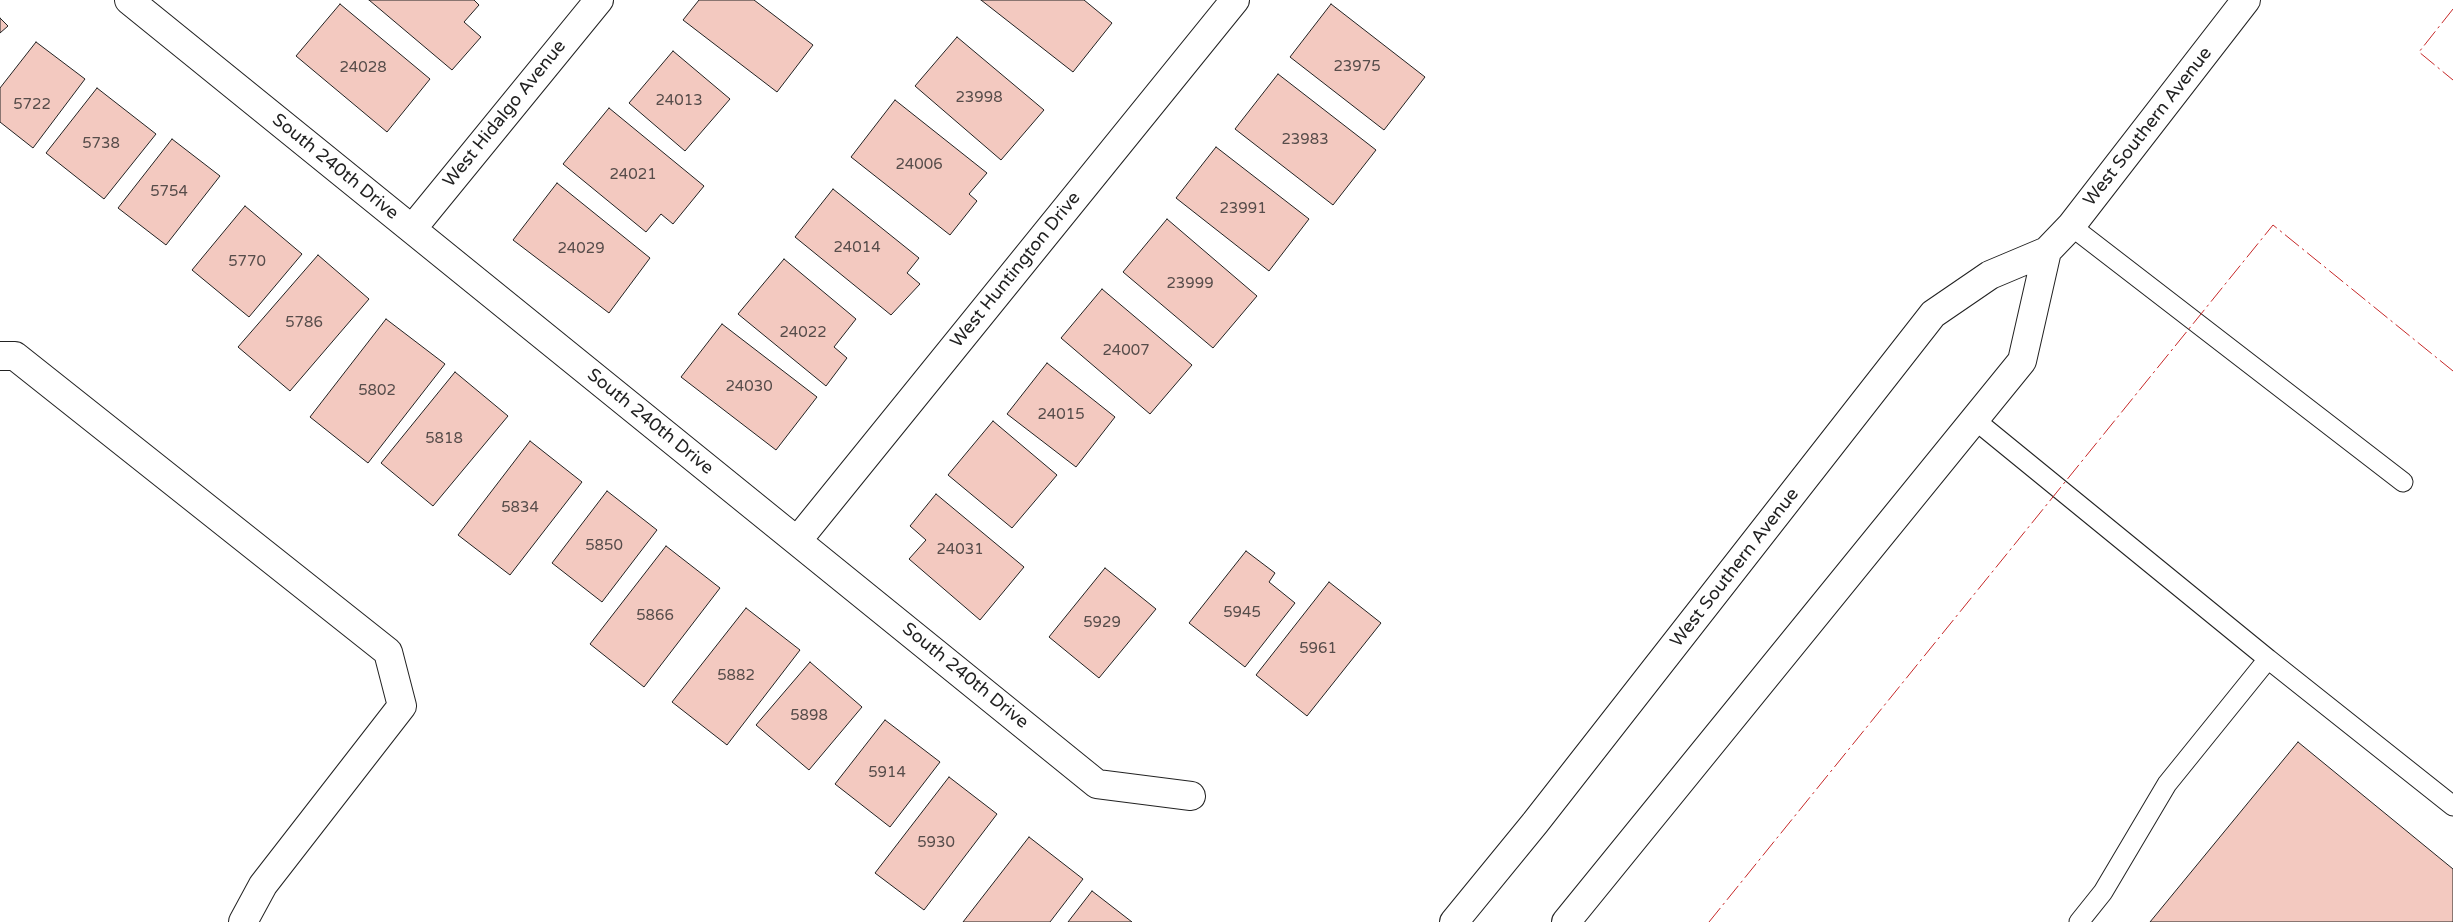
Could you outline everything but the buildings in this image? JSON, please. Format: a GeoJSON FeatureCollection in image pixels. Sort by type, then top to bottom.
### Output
{"type":"FeatureCollection","features":[{"type":"Feature","properties":{"kind":"street","name":"South 240th Drive"},"geometry":{"type":"LineString","coordinates":[[129,0],[1097,784],[1191,796]]}},
{"type":"Feature","properties":{"kind":"street","name":"West Hidalgo Avenue"},"geometry":{"type":"LineString","coordinates":[[412,229],[599,0]]}},
{"type":"Feature","properties":{"kind":"street","name":"West Huntington Drive"},"geometry":{"type":"LineString","coordinates":[[797,541],[1235,0]]}},
{"type":"Feature","properties":{"kind":"street","name":"West Southern Avenue"},"geometry":{"type":"LineString","coordinates":[[1454,922],[1535,823],[1933,314],[1990,275],[2047,251],[2071,226],[2246,0]]}},
{"type":"Feature","properties":{"kind":"street"},"geometry":{"type":"LineString","coordinates":[[1566,922],[2022,361],[2047,251]]}},
{"type":"Feature","properties":{"kind":"street"},"geometry":{"type":"LineString","coordinates":[[0,356],[15,356],[388,652],[402,706],[263,885],[243,922]]}},
{"type":"Feature","properties":{"kind":"lane"},"geometry":{"type":"LineString","coordinates":[[2071,226],[2403,482]]}},
{"type":"Feature","properties":{"kind":"lane"},"geometry":{"type":"LineString","coordinates":[[1975,420],[2268,659],[2453,806]]}},
{"type":"Feature","properties":{"kind":"lane"},"geometry":{"type":"LineString","coordinates":[[2078,922],[2103,892],[2167,784],[2268,659]]}},
{"type":"Feature","properties":{"kind":"power"},"geometry":{"type":"LineString","coordinates":[[2453,9],[2419,52],[2453,80]]}},
{"type":"Feature","properties":{"kind":"power"},"geometry":{"type":"LineString","coordinates":[[1709,922],[2273,225],[2453,371]]}}]}
